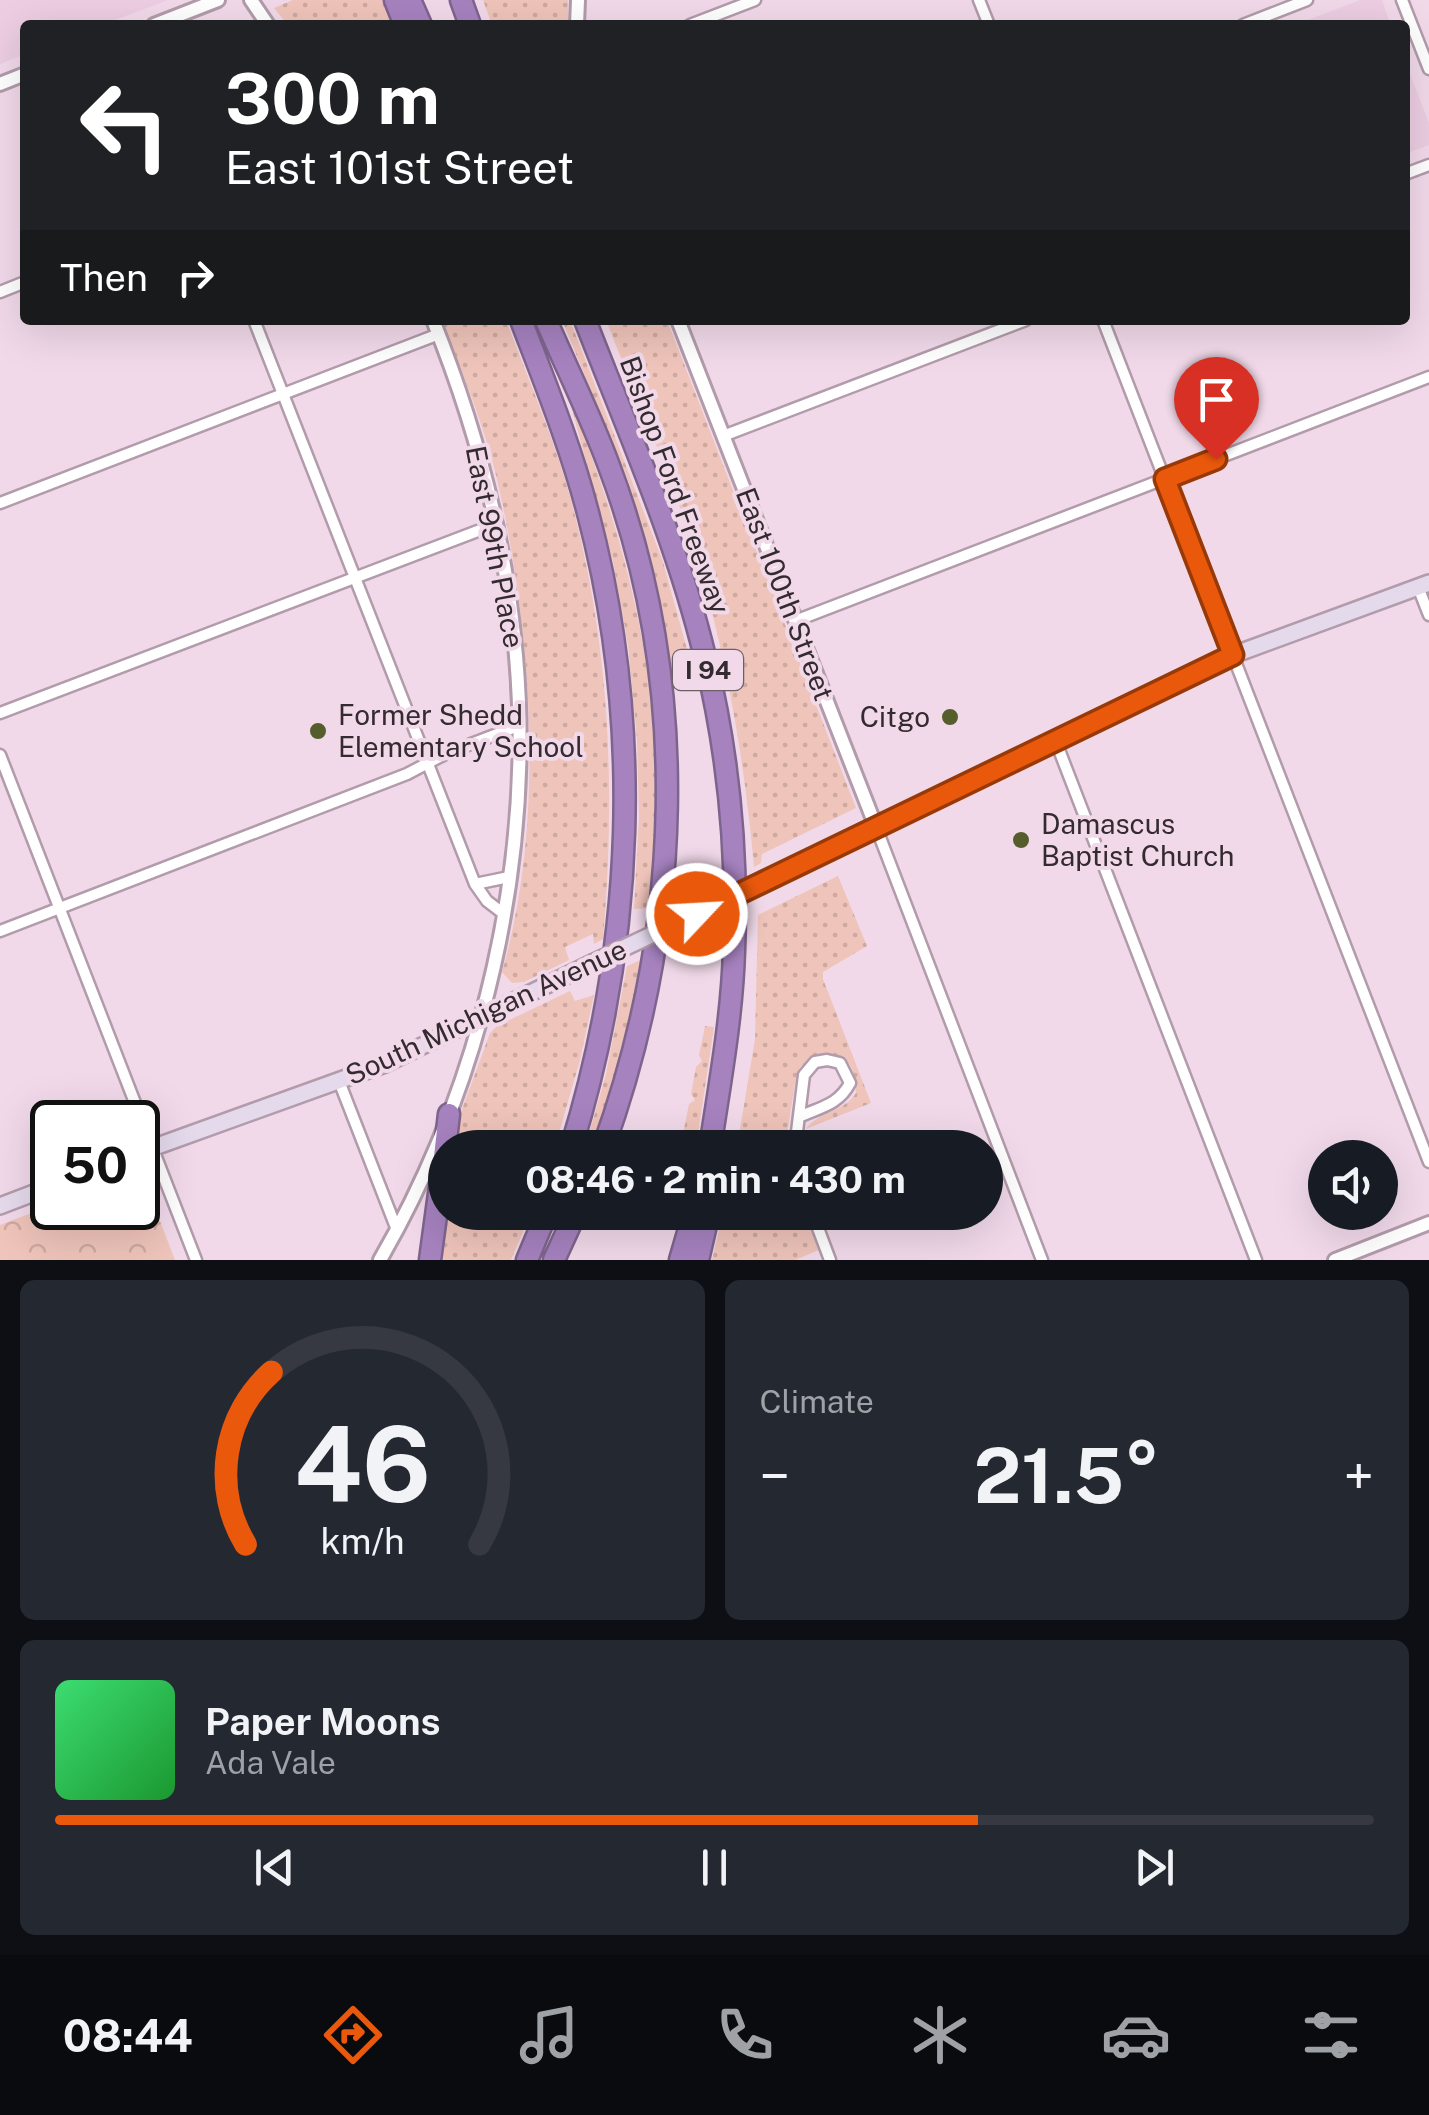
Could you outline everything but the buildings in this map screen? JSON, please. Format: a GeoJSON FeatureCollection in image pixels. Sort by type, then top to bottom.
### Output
{"type":"FeatureCollection","features":[{"type":"Feature","properties":{"kind":"highway"},"geometry":{"type":"LineString","coordinates":[[522,325],[564,434],[588,511],[607,595],[626,771],[620,917],[606,1008],[576,1130]]}},
{"type":"Feature","properties":{"kind":"highway"},"geometry":{"type":"LineString","coordinates":[[548,325],[610,468],[638,562],[656,647],[664,721],[668,799],[665,883],[639,1035],[608,1130]]}},
{"type":"Feature","properties":{"kind":"highway","name":"Bishop Ford Freeway"},"geometry":{"type":"LineString","coordinates":[[587,325],[652,488],[687,592],[705,658],[728,792],[734,951],[727,1040],[713,1130]]}},
{"type":"Feature","properties":{"kind":"highway"},"geometry":{"type":"LineString","coordinates":[[726,1130],[732,1098],[727,1040]]}},
{"type":"Feature","properties":{"kind":"highway"},"geometry":{"type":"LineString","coordinates":[[447,1130],[449,1114]]}},
{"type":"Feature","properties":{"kind":"highway"},"geometry":{"type":"LineString","coordinates":[[430,1260],[434,1230]]}},
{"type":"Feature","properties":{"kind":"highway"},"geometry":{"type":"LineString","coordinates":[[527,1260],[540,1230]]}},
{"type":"Feature","properties":{"kind":"highway"},"geometry":{"type":"LineString","coordinates":[[554,1260],[568,1230]]}},
{"type":"Feature","properties":{"kind":"highway"},"geometry":{"type":"LineString","coordinates":[[680,1260],[689,1230]]}},
{"type":"Feature","properties":{"kind":"highway"},"geometry":{"type":"LineString","coordinates":[[698,1260],[705,1230]]}},
{"type":"Feature","properties":{"kind":"main road","name":"South Michigan Avenue"},"geometry":{"type":"LineString","coordinates":[[160,1145],[412,1052],[1233,655],[1424,585]]}},
{"type":"Feature","properties":{"kind":"main road"},"geometry":{"type":"LineString","coordinates":[[0,1206],[30,1194]]}},
{"type":"Feature","properties":{"kind":"street"},"geometry":{"type":"LineString","coordinates":[[167,20],[218,0]]}},
{"type":"Feature","properties":{"kind":"street"},"geometry":{"type":"LineString","coordinates":[[703,20],[756,0]]}},
{"type":"Feature","properties":{"kind":"street"},"geometry":{"type":"LineString","coordinates":[[1256,20],[1308,0]]}},
{"type":"Feature","properties":{"kind":"street"},"geometry":{"type":"LineString","coordinates":[[1410,20],[1429,69]]}},
{"type":"Feature","properties":{"kind":"street"},"geometry":{"type":"LineString","coordinates":[[256,325],[475,884],[504,914]]}},
{"type":"Feature","properties":{"kind":"street","name":"East 99th Place"},"geometry":{"type":"LineString","coordinates":[[380,1260],[449,1114],[480,1017],[510,877],[518,726],[516,660],[496,524],[474,435],[435,325]]}},
{"type":"Feature","properties":{"kind":"street","name":"East 100th Street"},"geometry":{"type":"LineString","coordinates":[[680,325],[1042,1260]]}},
{"type":"Feature","properties":{"kind":"street"},"geometry":{"type":"LineString","coordinates":[[723,436],[1013,325]]}},
{"type":"Feature","properties":{"kind":"street"},"geometry":{"type":"LineString","coordinates":[[1105,325],[1429,1162]]}},
{"type":"Feature","properties":{"kind":"street"},"geometry":{"type":"LineString","coordinates":[[0,503],[439,334]]}},
{"type":"Feature","properties":{"kind":"street"},"geometry":{"type":"LineString","coordinates":[[795,621],[1429,377]]}},
{"type":"Feature","properties":{"kind":"street"},"geometry":{"type":"LineString","coordinates":[[0,713],[496,524]]}},
{"type":"Feature","properties":{"kind":"street"},"geometry":{"type":"LineString","coordinates":[[1424,585],[1429,615]]}},
{"type":"Feature","properties":{"kind":"street"},"geometry":{"type":"LineString","coordinates":[[0,931],[407,774],[518,726]]}},
{"type":"Feature","properties":{"kind":"street"},"geometry":{"type":"LineString","coordinates":[[1056,742],[1256,1260]]}},
{"type":"Feature","properties":{"kind":"street"},"geometry":{"type":"LineString","coordinates":[[0,755],[60,908],[127,1100]]}},
{"type":"Feature","properties":{"kind":"street"},"geometry":{"type":"LineString","coordinates":[[475,884],[510,877]]}},
{"type":"Feature","properties":{"kind":"street"},"geometry":{"type":"LineString","coordinates":[[798,1130],[804,1075],[814,1062],[840,1063],[850,1083],[844,1095],[801,1116]]}},
{"type":"Feature","properties":{"kind":"street"},"geometry":{"type":"LineString","coordinates":[[338,1081],[397,1230]]}},
{"type":"Feature","properties":{"kind":"street"},"geometry":{"type":"LineString","coordinates":[[160,1182],[196,1260]]}},
{"type":"Feature","properties":{"kind":"street"},"geometry":{"type":"LineString","coordinates":[[1335,1260],[1429,1224]]}},
{"type":"Feature","properties":{"kind":"street"},"geometry":{"type":"LineString","coordinates":[[819,1230],[830,1260]]}},
{"type":"Feature","properties":{"kind":"shaded area"},"geometry":{"type":"Polygon","coordinates":[[[0,0],[168,0],[115,20],[20,20],[20,56],[0,64],[0,0]]]}},
{"type":"Feature","properties":{"kind":"shaded area"},"geometry":{"type":"Polygon","coordinates":[[[1360,0],[1382,0],[1389,20],[1308,20],[1360,0]]]}},
{"type":"Feature","properties":{"kind":"shaded area"},"geometry":{"type":"Polygon","coordinates":[[[1410,74],[1429,123],[1429,145],[1410,152],[1410,74]]]}},
{"type":"Feature","properties":{"kind":"green space"},"geometry":{"type":"Polygon","coordinates":[[[293,0],[382,0],[390,20],[284,20],[274,8],[293,0]]]}},
{"type":"Feature","properties":{"kind":"green space"},"geometry":{"type":"Polygon","coordinates":[[[483,0],[568,0],[568,20],[490,20],[483,0]]]}},
{"type":"Feature","properties":{"kind":"green space"},"geometry":{"type":"Polygon","coordinates":[[[444,325],[508,325],[571,500],[594,608],[606,718],[609,828],[603,939],[594,944],[593,934],[565,947],[569,960],[524,982],[512,983],[502,972],[525,852],[529,790],[526,662],[497,479],[444,325]]]}},
{"type":"Feature","properties":{"kind":"green space"},"geometry":{"type":"Polygon","coordinates":[[[564,325],[572,325],[663,562],[690,660],[671,665],[657,583],[629,483],[564,325]]]}},
{"type":"Feature","properties":{"kind":"green space"},"geometry":{"type":"Polygon","coordinates":[[[608,325],[669,325],[856,808],[762,854],[761,863],[754,867],[735,718],[720,645],[701,572],[608,325]]]}},
{"type":"Feature","properties":{"kind":"green space"},"geometry":{"type":"Polygon","coordinates":[[[569,398],[621,548],[644,650],[652,702],[658,808],[651,908],[634,909],[639,816],[628,645],[613,562],[569,398]]]}},
{"type":"Feature","properties":{"kind":"green space"},"geometry":{"type":"Polygon","coordinates":[[[838,876],[867,946],[823,972],[823,979],[871,1103],[806,1129],[845,1105],[856,1093],[854,1077],[845,1059],[822,1053],[800,1067],[788,1130],[740,1130],[755,1039],[758,915],[838,876]]]}},
{"type":"Feature","properties":{"kind":"green space"},"geometry":{"type":"Polygon","coordinates":[[[645,958],[614,1085],[597,1130],[590,1130],[606,1074],[627,966],[645,958]]]}},
{"type":"Feature","properties":{"kind":"green space"},"geometry":{"type":"Polygon","coordinates":[[[570,991],[575,1001],[594,995],[560,1130],[458,1130],[490,1033],[570,991]]]}},
{"type":"Feature","properties":{"kind":"green space"},"geometry":{"type":"Polygon","coordinates":[[[705,1026],[714,1027],[699,1130],[684,1130],[689,1104],[695,1100],[691,1094],[696,1067],[702,1061],[699,1055],[705,1026]]]}},
{"type":"Feature","properties":{"kind":"green space"},"geometry":{"type":"Polygon","coordinates":[[[30,1213],[30,1230],[160,1230],[160,1221],[175,1260],[0,1260],[0,1225],[30,1213]]]}},
{"type":"Feature","properties":{"kind":"green space"},"geometry":{"type":"Polygon","coordinates":[[[442,1230],[524,1230],[511,1260],[437,1260],[442,1230]]]}},
{"type":"Feature","properties":{"kind":"green space"},"geometry":{"type":"Polygon","coordinates":[[[719,1230],[811,1230],[819,1250],[795,1260],[712,1260],[719,1230]]]}},
{"type":"Feature","properties":{"kind":"place","name":"Citgo"},"geometry":{"type":"Point","coordinates":[950,717]}},
{"type":"Feature","properties":{"kind":"place","name":"Former Shedd Elementary School"},"geometry":{"type":"Point","coordinates":[318,731]}},
{"type":"Feature","properties":{"kind":"place","name":"Damascus Baptist Church"},"geometry":{"type":"Point","coordinates":[1021,840]}},
{"type":"Feature","properties":{"kind":"route"},"geometry":{"type":"LineString","coordinates":[[697,914],[1233,655],[1165,479],[1216,459]]}}]}
